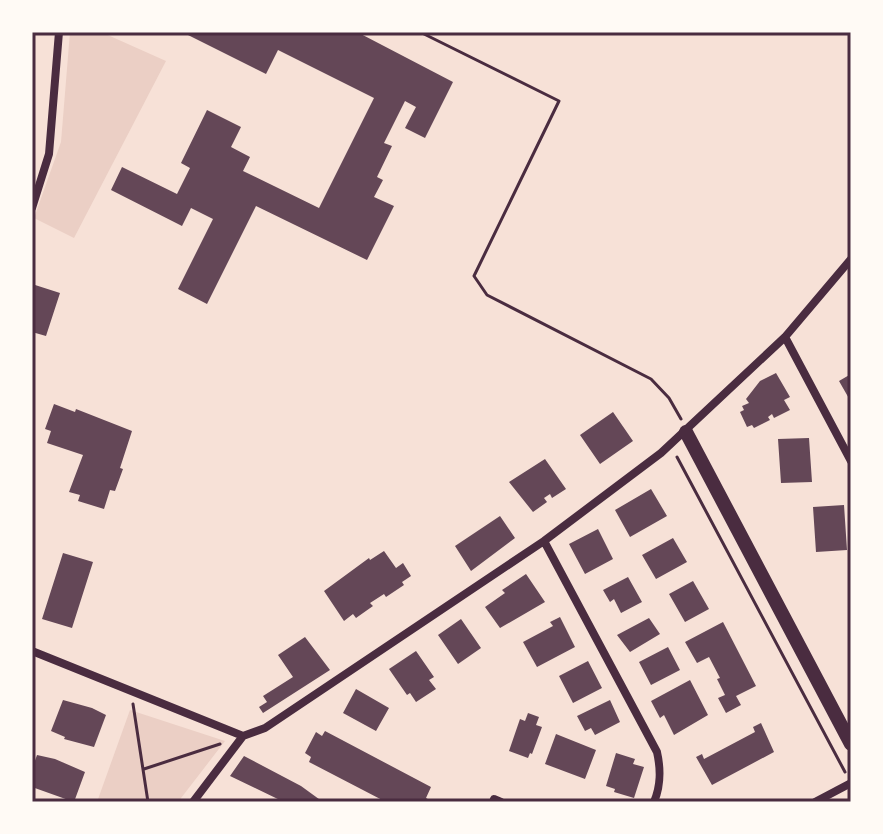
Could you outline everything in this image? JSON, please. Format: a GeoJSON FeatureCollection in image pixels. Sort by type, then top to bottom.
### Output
{"type":"FeatureCollection","features":[{"type":"Feature","properties":{"kind":"street"},"geometry":{"type":"LineString","coordinates":[[32,208],[49,154],[59,32]]}},
{"type":"Feature","properties":{"kind":"street"},"geometry":{"type":"LineString","coordinates":[[193,802],[243,736],[265,728],[544,541],[683,435],[785,337],[851,259]]}},
{"type":"Feature","properties":{"kind":"street"},"geometry":{"type":"LineString","coordinates":[[785,337],[851,461]]}},
{"type":"Feature","properties":{"kind":"street"},"geometry":{"type":"LineString","coordinates":[[683,435],[851,744]]}},
{"type":"Feature","properties":{"kind":"street"},"geometry":{"type":"LineString","coordinates":[[544,541],[657,752],[661,769],[659,790],[654,802]]}},
{"type":"Feature","properties":{"kind":"street"},"geometry":{"type":"LineString","coordinates":[[32,651],[243,736]]}},
{"type":"Feature","properties":{"kind":"street"},"geometry":{"type":"LineString","coordinates":[[815,802],[850,783]]}},
{"type":"Feature","properties":{"kind":"path"},"geometry":{"type":"LineString","coordinates":[[420,32],[559,101],[474,276],[487,295],[651,379],[669,398],[683,423],[677,456],[850,783]]}},
{"type":"Feature","properties":{"kind":"path"},"geometry":{"type":"LineString","coordinates":[[131,689],[148,802]]}},
{"type":"Feature","properties":{"kind":"path"},"geometry":{"type":"LineString","coordinates":[[143,770],[243,736]]}},
{"type":"Feature","properties":{"kind":"shaded area"},"geometry":{"type":"Polygon","coordinates":[[[70,32],[101,32],[166,61],[74,238],[34,218],[61,142],[70,32]]]}},
{"type":"Feature","properties":{"kind":"shaded area"},"geometry":{"type":"Polygon","coordinates":[[[130,710],[225,741],[178,802],[97,802],[130,710]]]}},
{"type":"Feature","properties":{"kind":"building"},"geometry":{"type":"Polygon","coordinates":[[[182,32],[357,32],[453,82],[425,138],[405,128],[416,107],[405,101],[384,143],[392,146],[377,177],[383,180],[374,197],[394,206],[367,260],[256,206],[207,304],[178,289],[213,219],[191,208],[182,226],[111,190],[122,167],[177,194],[190,168],[181,163],[207,110],[241,127],[231,147],[250,157],[243,171],[319,208],[374,98],[278,50],[266,74],[182,32]]]}},
{"type":"Feature","properties":{"kind":"building"},"geometry":{"type":"Polygon","coordinates":[[[32,284],[60,293],[46,336],[32,332],[32,284]]]}},
{"type":"Feature","properties":{"kind":"building"},"geometry":{"type":"Polygon","coordinates":[[[776,373],[790,397],[784,400],[790,410],[774,418],[772,414],[768,417],[770,420],[754,428],[752,425],[747,427],[740,412],[744,410],[742,406],[749,403],[746,399],[760,381],[776,373]]]}},
{"type":"Feature","properties":{"kind":"building"},"geometry":{"type":"Polygon","coordinates":[[[851,374],[851,402],[839,381],[851,374]]]}},
{"type":"Feature","properties":{"kind":"building"},"geometry":{"type":"Polygon","coordinates":[[[54,404],[75,412],[76,409],[132,431],[120,468],[123,469],[115,491],[110,490],[104,509],[78,501],[80,495],[69,492],[83,455],[47,443],[51,431],[45,429],[54,404]]]}},
{"type":"Feature","properties":{"kind":"building"},"geometry":{"type":"Polygon","coordinates":[[[613,412],[633,441],[600,464],[580,435],[613,412]]]}},
{"type":"Feature","properties":{"kind":"building"},"geometry":{"type":"Polygon","coordinates":[[[809,438],[812,482],[781,483],[778,439],[809,438]]]}},
{"type":"Feature","properties":{"kind":"building"},"geometry":{"type":"Polygon","coordinates":[[[545,459],[566,489],[552,498],[550,494],[544,498],[547,502],[533,512],[509,482],[545,459]]]}},
{"type":"Feature","properties":{"kind":"building"},"geometry":{"type":"Polygon","coordinates":[[[651,489],[667,516],[630,537],[615,510],[651,489]]]}},
{"type":"Feature","properties":{"kind":"building"},"geometry":{"type":"Polygon","coordinates":[[[844,505],[847,550],[816,552],[813,507],[844,505]]]}},
{"type":"Feature","properties":{"kind":"building"},"geometry":{"type":"Polygon","coordinates":[[[500,516],[515,538],[471,571],[455,546],[500,516]]]}},
{"type":"Feature","properties":{"kind":"building"},"geometry":{"type":"Polygon","coordinates":[[[598,529],[613,559],[585,574],[569,544],[598,529]]]}},
{"type":"Feature","properties":{"kind":"building"},"geometry":{"type":"Polygon","coordinates":[[[673,538],[687,562],[656,579],[642,555],[673,538]]]}},
{"type":"Feature","properties":{"kind":"building"},"geometry":{"type":"Polygon","coordinates":[[[384,551],[396,568],[403,563],[411,576],[386,597],[384,594],[370,603],[373,606],[356,618],[353,614],[344,621],[324,591],[369,558],[384,551]]]}},
{"type":"Feature","properties":{"kind":"building"},"geometry":{"type":"Polygon","coordinates":[[[63,553],[93,562],[72,628],[42,619],[63,553]]]}},
{"type":"Feature","properties":{"kind":"building"},"geometry":{"type":"Polygon","coordinates":[[[526,574],[545,602],[500,628],[485,607],[505,593],[502,590],[526,574]]]}},
{"type":"Feature","properties":{"kind":"building"},"geometry":{"type":"Polygon","coordinates":[[[628,577],[642,602],[621,613],[614,599],[610,602],[603,590],[628,577]]]}},
{"type":"Feature","properties":{"kind":"building"},"geometry":{"type":"Polygon","coordinates":[[[693,581],[709,609],[685,622],[669,594],[693,581]]]}},
{"type":"Feature","properties":{"kind":"building"},"geometry":{"type":"Polygon","coordinates":[[[560,617],[575,647],[537,667],[523,642],[553,626],[550,622],[560,617]]]}},
{"type":"Feature","properties":{"kind":"building"},"geometry":{"type":"Polygon","coordinates":[[[649,618],[660,634],[630,652],[617,635],[649,618]]]}},
{"type":"Feature","properties":{"kind":"building"},"geometry":{"type":"Polygon","coordinates":[[[461,619],[481,648],[458,664],[438,635],[461,619]]]}},
{"type":"Feature","properties":{"kind":"building"},"geometry":{"type":"Polygon","coordinates":[[[723,622],[756,686],[736,696],[741,705],[726,713],[718,698],[725,695],[717,679],[720,678],[709,657],[697,663],[685,642],[723,622]]]}},
{"type":"Feature","properties":{"kind":"building"},"geometry":{"type":"Polygon","coordinates":[[[305,637],[330,670],[263,713],[259,707],[267,702],[263,696],[293,677],[278,655],[305,637]]]}},
{"type":"Feature","properties":{"kind":"building"},"geometry":{"type":"Polygon","coordinates":[[[668,647],[680,670],[651,685],[639,662],[668,647]]]}},
{"type":"Feature","properties":{"kind":"building"},"geometry":{"type":"Polygon","coordinates":[[[416,651],[434,677],[429,680],[436,689],[416,702],[410,693],[407,695],[389,669],[416,651]]]}},
{"type":"Feature","properties":{"kind":"building"},"geometry":{"type":"Polygon","coordinates":[[[588,661],[602,688],[573,703],[559,676],[588,661]]]}},
{"type":"Feature","properties":{"kind":"building"},"geometry":{"type":"Polygon","coordinates":[[[690,680],[708,715],[674,735],[664,715],[660,718],[651,701],[690,680]]]}},
{"type":"Feature","properties":{"kind":"building"},"geometry":{"type":"Polygon","coordinates":[[[356,689],[389,708],[376,731],[343,713],[356,689]]]}},
{"type":"Feature","properties":{"kind":"building"},"geometry":{"type":"Polygon","coordinates":[[[63,700],[106,715],[94,747],[64,739],[51,731],[63,700]]]}},
{"type":"Feature","properties":{"kind":"building"},"geometry":{"type":"Polygon","coordinates":[[[610,700],[620,722],[595,735],[591,728],[585,731],[577,716],[610,700]]]}},
{"type":"Feature","properties":{"kind":"building"},"geometry":{"type":"Polygon","coordinates":[[[528,713],[539,717],[536,725],[542,727],[528,758],[509,751],[520,719],[525,721],[528,713]]]}},
{"type":"Feature","properties":{"kind":"building"},"geometry":{"type":"Polygon","coordinates":[[[761,723],[774,752],[712,785],[696,757],[702,754],[704,759],[755,732],[753,727],[761,723]]]}},
{"type":"Feature","properties":{"kind":"building"},"geometry":{"type":"Polygon","coordinates":[[[325,731],[431,787],[426,798],[433,802],[386,802],[309,762],[311,757],[305,753],[316,732],[322,736],[325,731]]]}},
{"type":"Feature","properties":{"kind":"building"},"geometry":{"type":"Polygon","coordinates":[[[556,734],[596,750],[585,779],[545,764],[556,734]]]}},
{"type":"Feature","properties":{"kind":"building"},"geometry":{"type":"Polygon","coordinates":[[[616,753],[635,759],[633,764],[644,767],[634,798],[606,786],[616,753]]]}},
{"type":"Feature","properties":{"kind":"building"},"geometry":{"type":"Polygon","coordinates":[[[37,755],[85,772],[74,802],[32,787],[32,769],[37,755]]]}},
{"type":"Feature","properties":{"kind":"building"},"geometry":{"type":"Polygon","coordinates":[[[244,756],[301,786],[323,802],[284,802],[230,776],[244,756]]]}}]}
